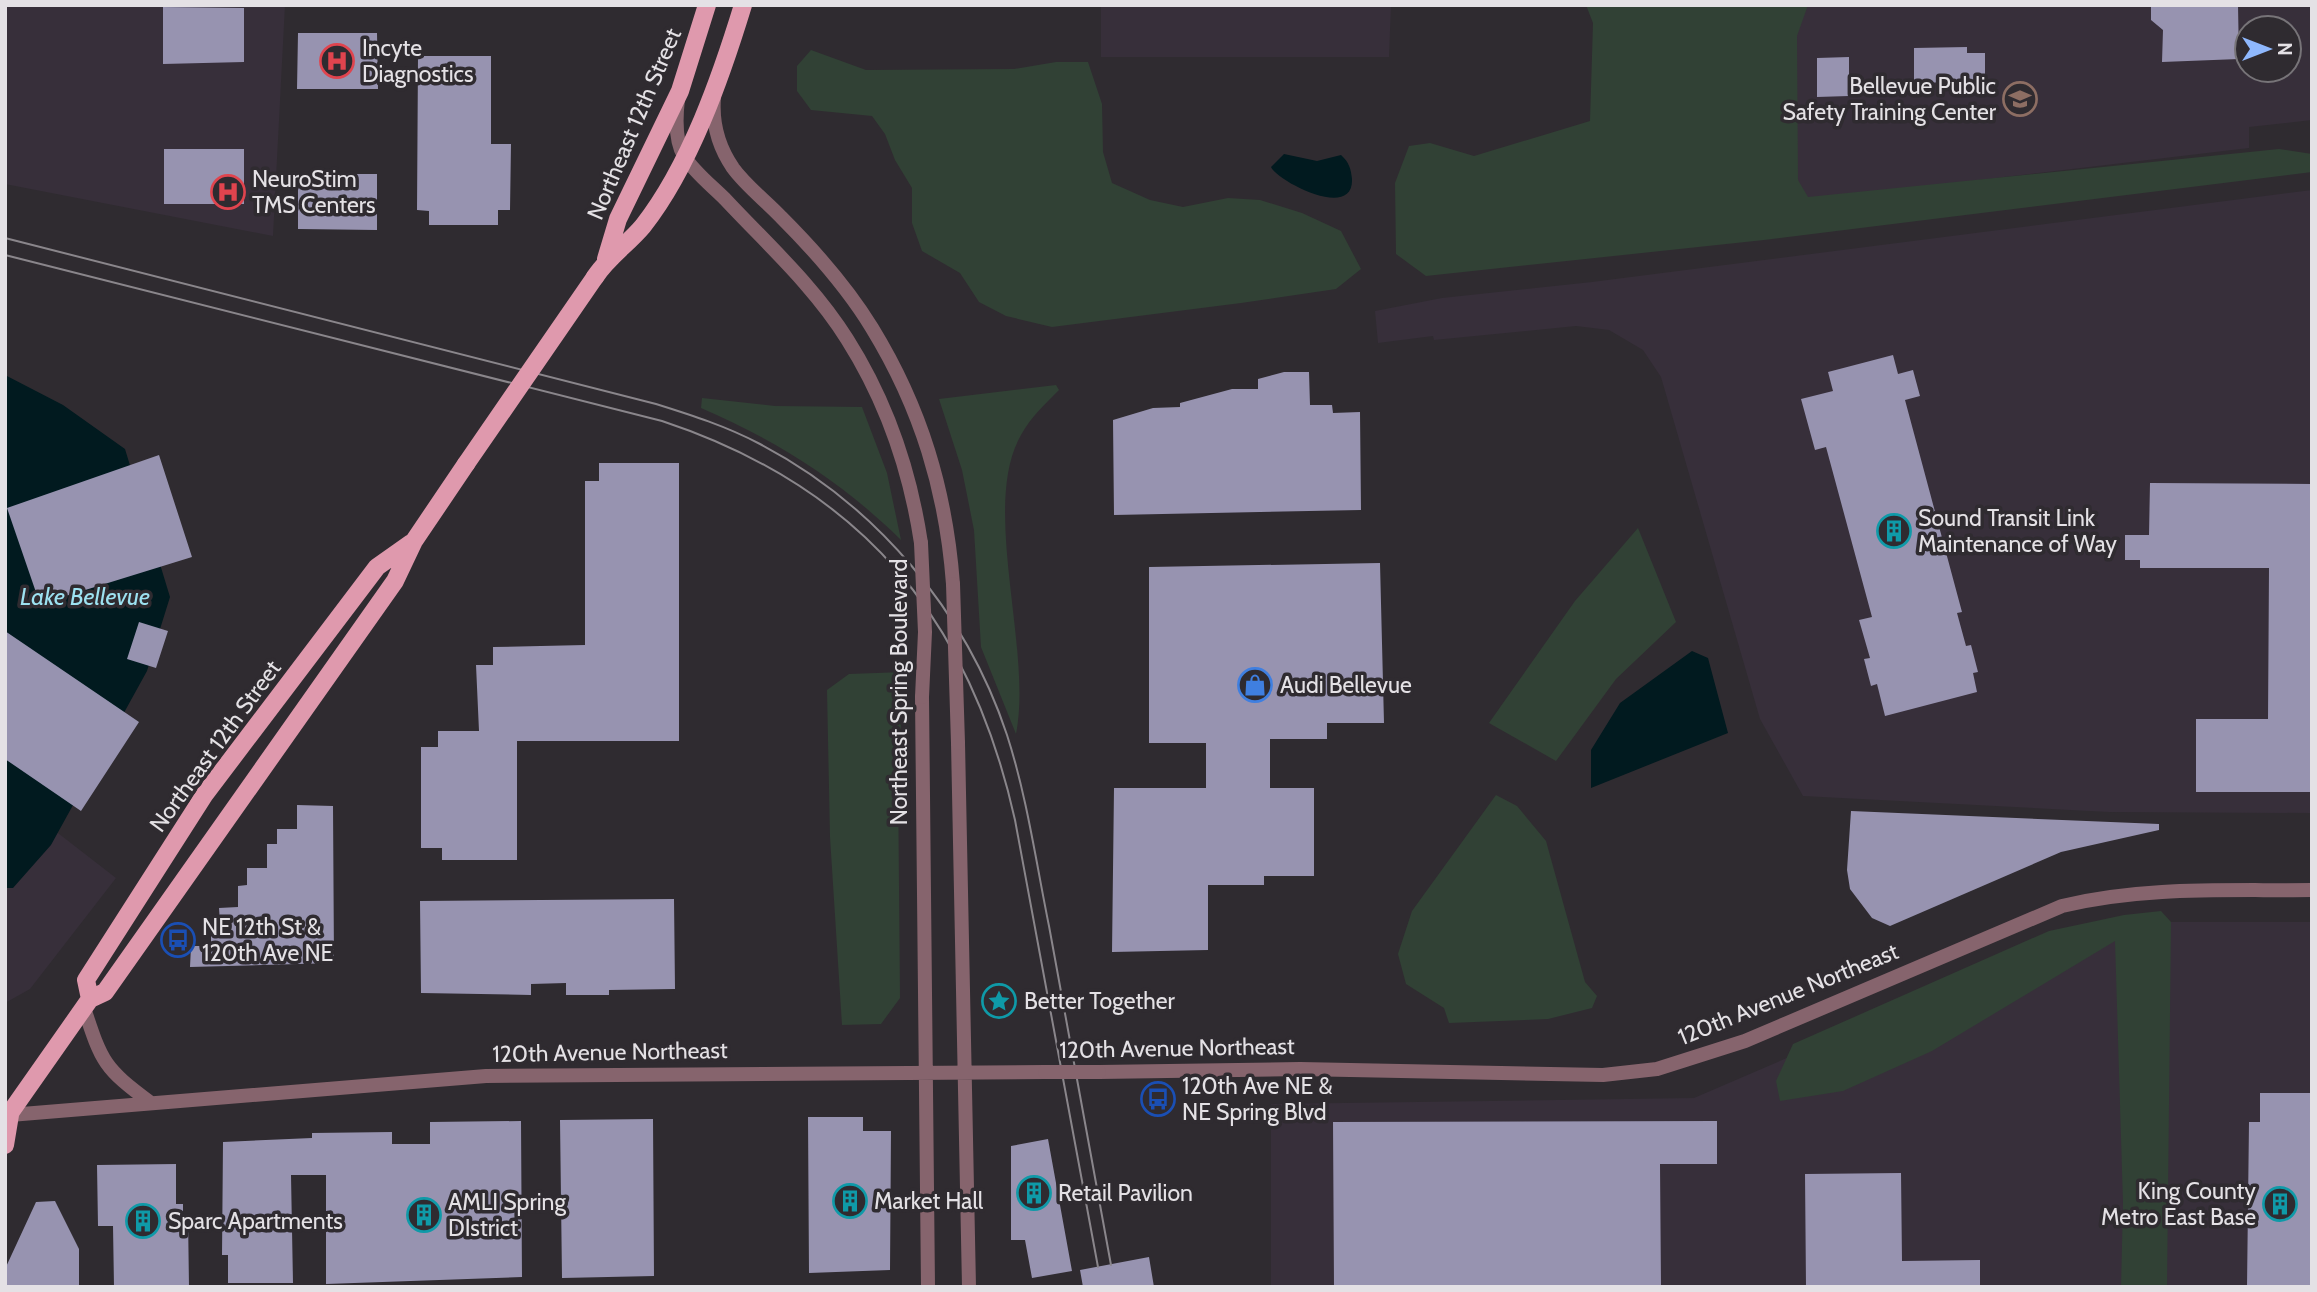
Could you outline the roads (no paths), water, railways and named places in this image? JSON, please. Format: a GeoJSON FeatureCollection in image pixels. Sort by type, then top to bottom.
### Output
{"type":"FeatureCollection","features":[{"type":"Feature","properties":{"kind":"main road","name":"Northeast 12th Street"},"geometry":{"type":"LineString","coordinates":[[600,270],[618,219],[680,91],[707,5]]}},
{"type":"Feature","properties":{"kind":"main road","name":"Northeast 12th Street"},"geometry":{"type":"LineString","coordinates":[[5,1145],[8,1117],[87,1003],[105,992],[396,581],[414,541],[600,270],[642,227],[684,156],[715,87],[743,5]]}},
{"type":"Feature","properties":{"kind":"main road","name":"Northeast 12th Street"},"geometry":{"type":"LineString","coordinates":[[87,1003],[86,980],[205,794],[377,567],[414,541]]}},
{"type":"Feature","properties":{"kind":"street"},"geometry":{"type":"LineString","coordinates":[[715,87],[713,116],[717,135],[734,168],[829,268],[855,301],[888,355],[918,417],[940,485],[949,531],[953,584],[969,1287]]}},
{"type":"Feature","properties":{"kind":"street"},"geometry":{"type":"LineString","coordinates":[[680,91],[677,127],[684,156]]}},
{"type":"Feature","properties":{"kind":"street","name":"Northeast Spring Boulevard"},"geometry":{"type":"LineString","coordinates":[[684,156],[782,257],[823,305],[859,359],[889,420],[907,471],[921,543],[925,607],[922,696],[928,1287]]}},
{"type":"Feature","properties":{"kind":"street","name":"120th Avenue Northeast"},"geometry":{"type":"LineString","coordinates":[[8,1117],[486,1076],[1300,1069],[1603,1075],[1657,1069],[1745,1041],[2062,906],[2103,896],[2146,892],[2312,890]]}},
{"type":"Feature","properties":{"kind":"street"},"geometry":{"type":"LineString","coordinates":[[87,1003],[100,1057],[116,1077],[151,1103]]}},
{"type":"Feature","properties":{"kind":"water"},"geometry":{"type":"Polygon","coordinates":[[[1284,154],[1317,161],[1341,155],[1351,172],[1349,191],[1341,197],[1329,197],[1314,194],[1286,181],[1271,167],[1284,154]]]}},
{"type":"Feature","properties":{"kind":"water","name":"Lake Bellevue"},"geometry":{"type":"Polygon","coordinates":[[[5,375],[63,405],[125,449],[170,597],[147,671],[51,845],[13,888],[5,888],[5,375]]]}},
{"type":"Feature","properties":{"kind":"water"},"geometry":{"type":"Polygon","coordinates":[[[1692,651],[1708,658],[1728,733],[1591,788],[1591,750],[1620,703],[1692,651]]]}},
{"type":"Feature","properties":{"kind":"tram line"},"geometry":{"type":"LineString","coordinates":[[5,238],[682,412],[760,444],[802,469],[841,497],[878,530],[941,604],[989,689],[1007,735],[1031,830],[1111,1265]]}},
{"type":"Feature","properties":{"kind":"tram line"},"geometry":{"type":"LineString","coordinates":[[5,255],[662,421],[732,449],[795,483],[849,523],[896,570],[936,622],[969,682],[995,748],[1015,820],[1098,1267]]}},
{"type":"Feature","properties":{"kind":"place","name":"Incyte Diagnostics"},"geometry":{"type":"Point","coordinates":[337,61]}},
{"type":"Feature","properties":{"kind":"place","name":"Bellevue Public Safety Training Center"},"geometry":{"type":"Point","coordinates":[2020,99]}},
{"type":"Feature","properties":{"kind":"place","name":"NeuroStim TMS Centers"},"geometry":{"type":"Point","coordinates":[228,192]}},
{"type":"Feature","properties":{"kind":"place","name":"Sound Transit Link Maintenance of Way"},"geometry":{"type":"Point","coordinates":[1894,531]}},
{"type":"Feature","properties":{"kind":"place","name":"Audi Bellevue"},"geometry":{"type":"Point","coordinates":[1255,685]}},
{"type":"Feature","properties":{"kind":"place","name":"NE 12th St & 120th Ave NE"},"geometry":{"type":"Point","coordinates":[178,940]}},
{"type":"Feature","properties":{"kind":"place","name":"Better Together"},"geometry":{"type":"Point","coordinates":[999,1001]}},
{"type":"Feature","properties":{"kind":"place","name":"120th Ave NE & NE Spring Blvd"},"geometry":{"type":"Point","coordinates":[1158,1099]}},
{"type":"Feature","properties":{"kind":"place","name":"Retail Pavilion"},"geometry":{"type":"Point","coordinates":[1034,1193]}},
{"type":"Feature","properties":{"kind":"place","name":"Market Hall"},"geometry":{"type":"Point","coordinates":[850,1201]}},
{"type":"Feature","properties":{"kind":"place","name":"King County Metro East Base"},"geometry":{"type":"Point","coordinates":[2280,1204]}},
{"type":"Feature","properties":{"kind":"place","name":"AMLI Spring DIstrict"},"geometry":{"type":"Point","coordinates":[424,1215]}},
{"type":"Feature","properties":{"kind":"place","name":"Sparc Apartments"},"geometry":{"type":"Point","coordinates":[143,1221]}}]}
